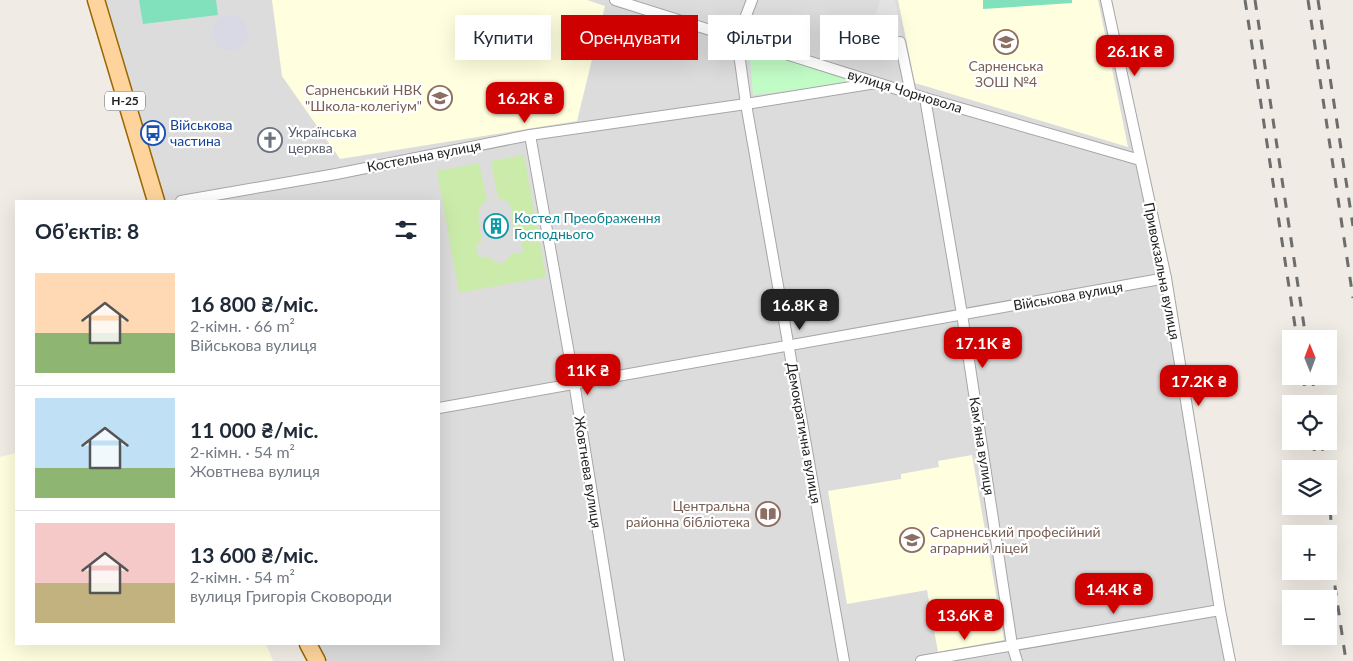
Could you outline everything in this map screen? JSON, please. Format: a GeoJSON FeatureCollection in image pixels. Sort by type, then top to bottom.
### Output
{"type":"FeatureCollection","features":[{"type":"Feature","properties":{"kind":"main road","name":"Н-25"},"geometry":{"type":"LineString","coordinates":[[96,0],[156,200]]}},
{"type":"Feature","properties":{"kind":"main road"},"geometry":{"type":"LineString","coordinates":[[309,645],[317,661]]}},
{"type":"Feature","properties":{"kind":"street","name":"вулиця Чорновола"},"geometry":{"type":"LineString","coordinates":[[614,0],[708,30]]}},
{"type":"Feature","properties":{"kind":"street","name":"Демократична вулиця"},"geometry":{"type":"LineString","coordinates":[[746,15],[752,0]]}},
{"type":"Feature","properties":{"kind":"street","name":"Привокзальна вулиця"},"geometry":{"type":"LineString","coordinates":[[1106,0],[1166,278],[1230,661]]}},
{"type":"Feature","properties":{"kind":"street"},"geometry":{"type":"LineString","coordinates":[[900,42],[911,94]]}},
{"type":"Feature","properties":{"kind":"street","name":"Демократична вулиця"},"geometry":{"type":"LineString","coordinates":[[740,60],[746,104],[844,661]]}},
{"type":"Feature","properties":{"kind":"street","name":"вулиця Чорновола"},"geometry":{"type":"LineString","coordinates":[[805,60],[911,94],[1140,160]]}},
{"type":"Feature","properties":{"kind":"street","name":"Костельна вулиця"},"geometry":{"type":"LineString","coordinates":[[187,200],[336,174],[530,135],[746,104],[876,82]]}},
{"type":"Feature","properties":{"kind":"street","name":"Камʼяна вулиця"},"geometry":{"type":"LineString","coordinates":[[925,98],[962,314],[1012,645],[1017,661]]}},
{"type":"Feature","properties":{"kind":"street","name":"Жовтнева вулиця"},"geometry":{"type":"LineString","coordinates":[[530,135],[574,382],[619,661]]}},
{"type":"Feature","properties":{"kind":"street","name":"Військова вулиця"},"geometry":{"type":"LineString","coordinates":[[440,408],[574,382],[789,346],[1166,278]]}},
{"type":"Feature","properties":{"kind":"street"},"geometry":{"type":"LineString","coordinates":[[921,661],[1220,610]]}},
{"type":"Feature","properties":{"kind":"shaded area"},"geometry":{"type":"Polygon","coordinates":[[[96,0],[1106,0],[1140,160],[1230,661],[317,661],[309,645],[440,645],[440,200],[156,200],[96,0]]]}},
{"type":"Feature","properties":{"kind":"shaded area","name":"Сарненський НВК \"Школа-колегіум\""},"geometry":{"type":"Polygon","coordinates":[[[272,0],[587,0],[605,6],[603,15],[561,15],[561,60],[592,60],[577,121],[340,159],[282,76],[272,0]]]}},
{"type":"Feature","properties":{"kind":"shaded area"},"geometry":{"type":"Polygon","coordinates":[[[880,0],[895,0],[898,15],[876,15],[880,0]]]}},
{"type":"Feature","properties":{"kind":"shaded area","name":"Сарненська ЗОШ №4"},"geometry":{"type":"Polygon","coordinates":[[[898,0],[1098,0],[1128,147],[915,83],[898,0]]]}},
{"type":"Feature","properties":{"kind":"shaded area"},"geometry":{"type":"Polygon","coordinates":[[[230,15],[243,20],[248,33],[243,46],[230,51],[217,46],[212,33],[217,20],[230,15]]]}},
{"type":"Feature","properties":{"kind":"shaded area"},"geometry":{"type":"Polygon","coordinates":[[[898,16],[903,43],[898,42],[898,16]]]}},
{"type":"Feature","properties":{"kind":"shaded area"},"geometry":{"type":"Polygon","coordinates":[[[15,453],[15,645],[266,645],[273,661],[0,661],[0,457],[15,453]]]}},
{"type":"Feature","properties":{"kind":"shaded area","name":"Сарненський професійний аграрний ліцей"},"geometry":{"type":"Polygon","coordinates":[[[972,455],[1004,640],[938,652],[927,590],[847,604],[828,491],[901,479],[901,474],[939,467],[938,461],[972,455]]]}},
{"type":"Feature","properties":{"kind":"green space"},"geometry":{"type":"Polygon","coordinates":[[[139,0],[216,0],[218,15],[143,24],[139,0]]]}},
{"type":"Feature","properties":{"kind":"green space"},"geometry":{"type":"Polygon","coordinates":[[[983,0],[1072,0],[1072,3],[983,9],[983,0]]]}},
{"type":"Feature","properties":{"kind":"green space"},"geometry":{"type":"Polygon","coordinates":[[[750,60],[789,60],[858,82],[753,95],[750,60]]]}},
{"type":"Feature","properties":{"kind":"green space"},"geometry":{"type":"Polygon","coordinates":[[[524,155],[546,277],[459,293],[437,171],[479,163],[487,200],[483,203],[479,213],[482,242],[476,243],[478,256],[481,258],[490,257],[496,262],[501,263],[507,260],[511,254],[523,251],[521,237],[514,238],[511,208],[507,201],[498,198],[491,161],[524,155]]]}},
{"type":"Feature","properties":{"kind":"railway"},"geometry":{"type":"LineString","coordinates":[[1245,0],[1296,330]]}},
{"type":"Feature","properties":{"kind":"railway"},"geometry":{"type":"LineString","coordinates":[[1255,0],[1305,330]]}},
{"type":"Feature","properties":{"kind":"railway"},"geometry":{"type":"LineString","coordinates":[[1308,0],[1353,298]]}},
{"type":"Feature","properties":{"kind":"railway"},"geometry":{"type":"LineString","coordinates":[[1318,0],[1353,226]]}},
{"type":"Feature","properties":{"kind":"railway"},"geometry":{"type":"LineString","coordinates":[[1304,385],[1306,395]]}},
{"type":"Feature","properties":{"kind":"railway"},"geometry":{"type":"LineString","coordinates":[[1313,385],[1315,395]]}},
{"type":"Feature","properties":{"kind":"railway"},"geometry":{"type":"LineString","coordinates":[[1314,450],[1316,460]]}},
{"type":"Feature","properties":{"kind":"railway"},"geometry":{"type":"LineString","coordinates":[[1323,450],[1324,460]]}},
{"type":"Feature","properties":{"kind":"railway"},"geometry":{"type":"LineString","coordinates":[[1331,515],[1331,525]]}},
{"type":"Feature","properties":{"kind":"railway"},"geometry":{"type":"LineString","coordinates":[[1334,580],[1346,661]]}},
{"type":"Feature","properties":{"kind":"place","name":"Сарненська ЗОШ №4"},"geometry":{"type":"Point","coordinates":[1006,42]}},
{"type":"Feature","properties":{"kind":"place","name":"Сарненський НВК \"Школа-колегіум\""},"geometry":{"type":"Point","coordinates":[440,98]}},
{"type":"Feature","properties":{"kind":"place","name":"Військова частина"},"geometry":{"type":"Point","coordinates":[153,133]}},
{"type":"Feature","properties":{"kind":"place","name":"Українська церква"},"geometry":{"type":"Point","coordinates":[270,140]}},
{"type":"Feature","properties":{"kind":"place","name":"Костел Преображення Господнього"},"geometry":{"type":"Point","coordinates":[496,226]}},
{"type":"Feature","properties":{"kind":"place","name":"Центральна районна бібліотека"},"geometry":{"type":"Point","coordinates":[768,514]}},
{"type":"Feature","properties":{"kind":"place","name":"Сарненський професійний аграрний ліцей"},"geometry":{"type":"Point","coordinates":[912,540]}}]}
